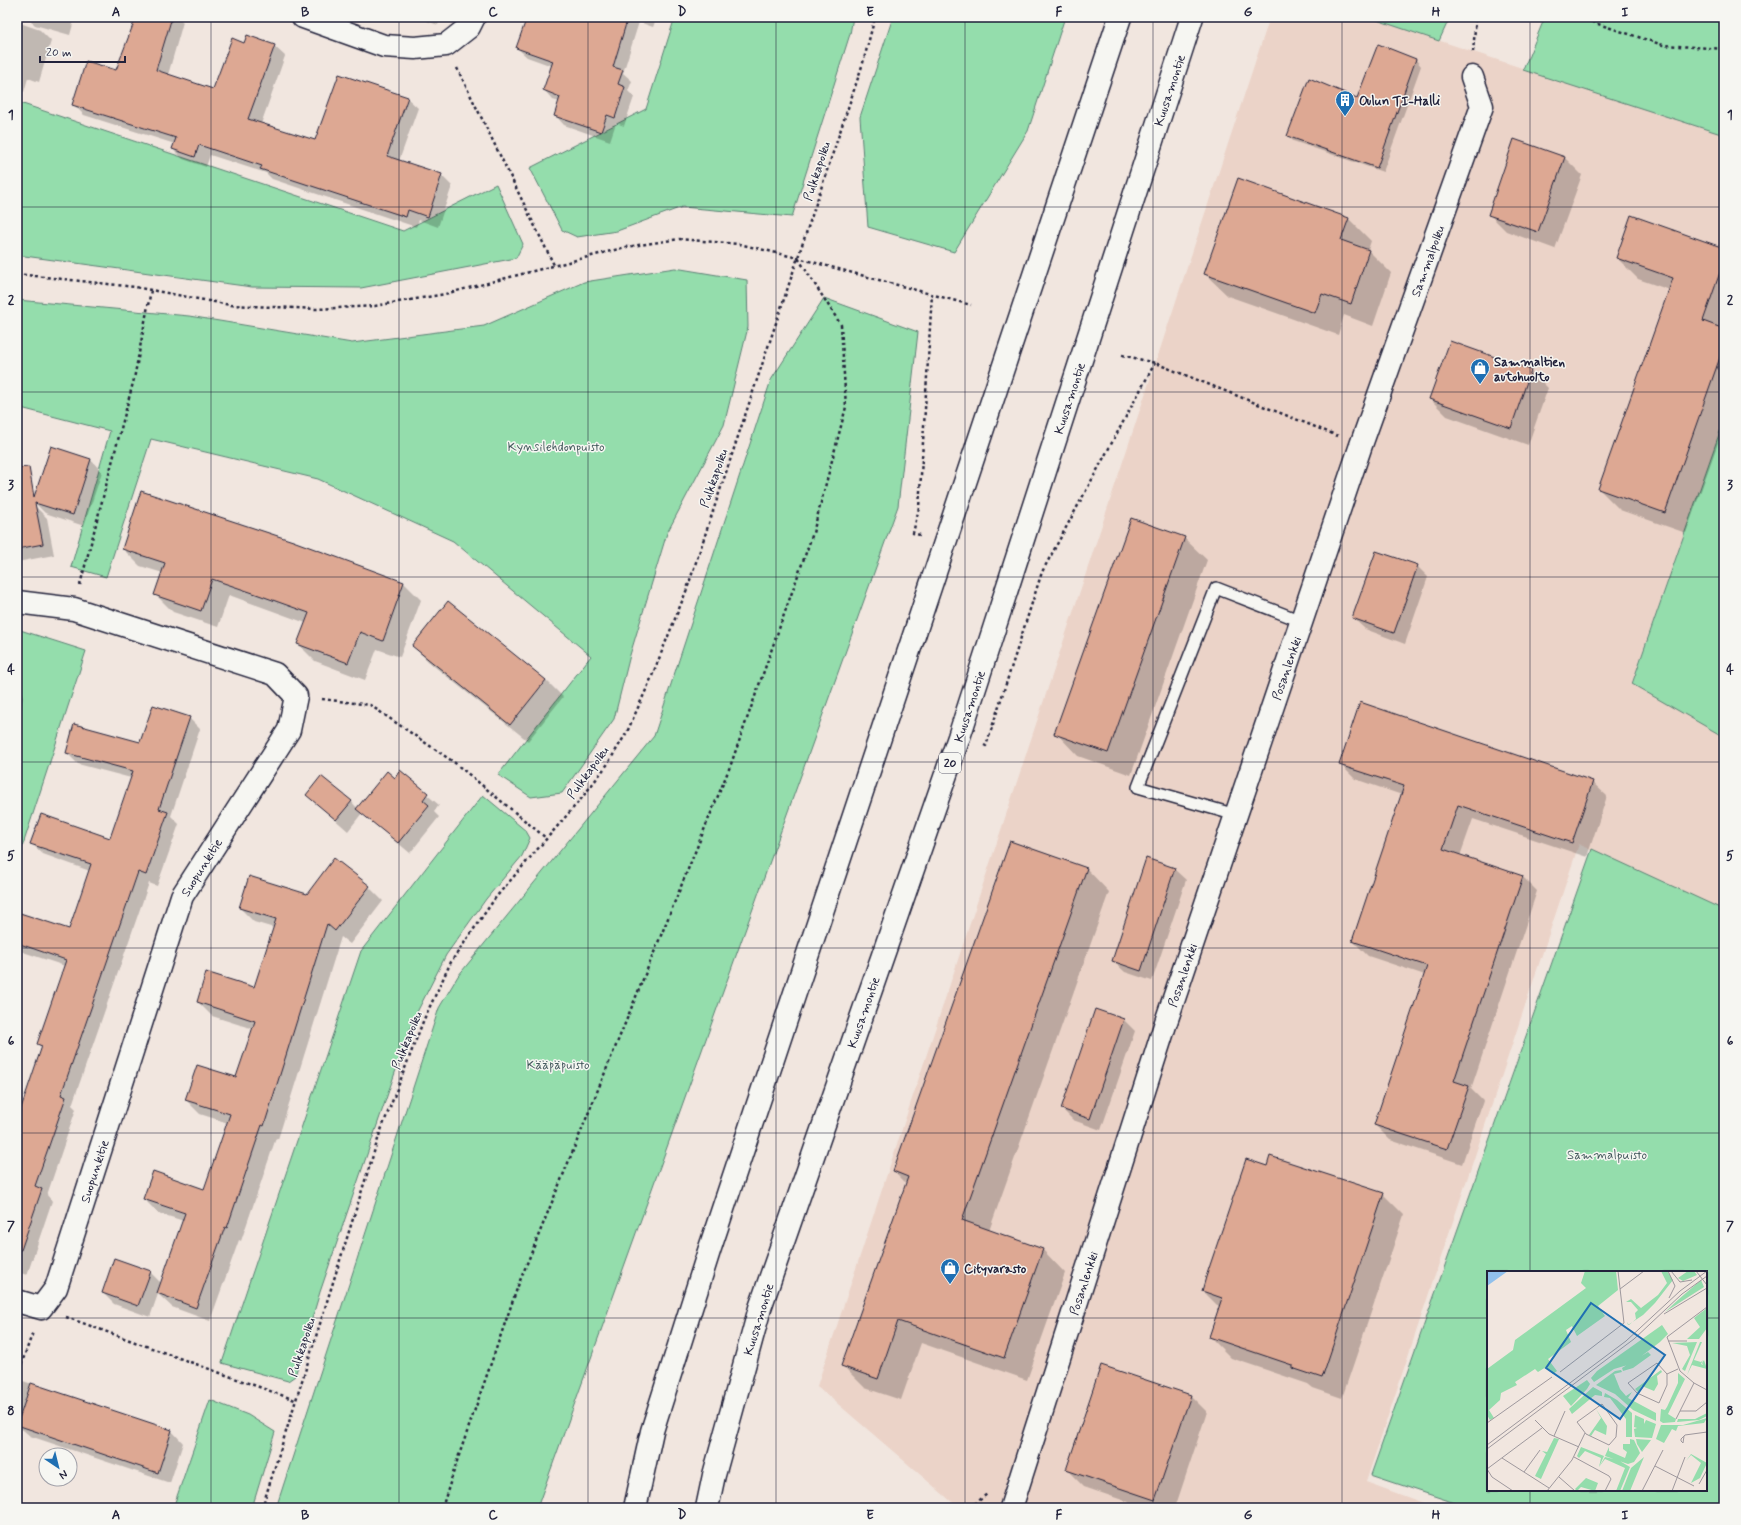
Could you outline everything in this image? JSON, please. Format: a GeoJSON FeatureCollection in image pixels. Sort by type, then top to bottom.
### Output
{"type":"FeatureCollection","features":[{"type":"Feature","properties":{"kind":"main road"},"geometry":{"type":"LineString","coordinates":[[304,17],[384,46],[415,48],[446,45],[469,27],[474,17]]}},
{"type":"Feature","properties":{"kind":"main road"},"geometry":{"type":"LineString","coordinates":[[635,1508],[652,1431],[709,1251],[1120,17]]}},
{"type":"Feature","properties":{"kind":"main road","name":"Kuusamontie"},"geometry":{"type":"LineString","coordinates":[[707,1508],[714,1475],[760,1308],[959,737],[1192,17]]}},
{"type":"Feature","properties":{"kind":"main road","name":"Sammalpolku"},"geometry":{"type":"LineString","coordinates":[[1361,445],[1482,106],[1472,77]]}},
{"type":"Feature","properties":{"kind":"main road","name":"Posanlenkki"},"geometry":{"type":"LineString","coordinates":[[1011,1508],[1166,1022],[1361,445]]}},
{"type":"Feature","properties":{"kind":"main road"},"geometry":{"type":"LineString","coordinates":[[17,602],[74,609],[275,674],[296,696]]}},
{"type":"Feature","properties":{"kind":"main road","name":"Suopunkitie"},"geometry":{"type":"LineString","coordinates":[[41,1308],[56,1288],[182,896],[289,730],[296,696]]}},
{"type":"Feature","properties":{"kind":"main road"},"geometry":{"type":"LineString","coordinates":[[17,1301],[41,1308]]}},
{"type":"Feature","properties":{"kind":"lane"},"geometry":{"type":"LineString","coordinates":[[1236,815],[1138,787],[1216,588],[1302,621]]}},
{"type":"Feature","properties":{"kind":"path","name":"Pulkkapolku"},"geometry":{"type":"LineString","coordinates":[[262,1508],[380,1133],[424,1019],[451,962],[496,897],[581,799],[607,765],[627,732],[650,681],[687,589],[863,63],[875,17]]}},
{"type":"Feature","properties":{"kind":"path"},"geometry":{"type":"LineString","coordinates":[[1472,77],[1473,41],[1476,17]]}},
{"type":"Feature","properties":{"kind":"path"},"geometry":{"type":"LineString","coordinates":[[1581,17],[1663,45],[1724,49]]}},
{"type":"Feature","properties":{"kind":"path"},"geometry":{"type":"LineString","coordinates":[[446,45],[554,265]]}},
{"type":"Feature","properties":{"kind":"path"},"geometry":{"type":"LineString","coordinates":[[17,274],[151,290],[230,305],[317,309],[360,307],[375,306],[445,294],[626,247],[680,239],[739,244],[798,258],[971,305]]}},
{"type":"Feature","properties":{"kind":"path"},"geometry":{"type":"LineString","coordinates":[[442,1508],[519,1283],[730,764],[813,533],[846,407],[840,325],[798,258]]}},
{"type":"Feature","properties":{"kind":"path"},"geometry":{"type":"LineString","coordinates":[[74,609],[134,379],[151,290]]}},
{"type":"Feature","properties":{"kind":"path"},"geometry":{"type":"LineString","coordinates":[[913,533],[919,508],[932,294]]}},
{"type":"Feature","properties":{"kind":"path"},"geometry":{"type":"LineString","coordinates":[[1122,355],[1155,363],[1361,445]]}},
{"type":"Feature","properties":{"kind":"path"},"geometry":{"type":"LineString","coordinates":[[986,746],[1042,572],[1155,363]]}},
{"type":"Feature","properties":{"kind":"path"},"geometry":{"type":"LineString","coordinates":[[296,696],[370,705],[456,763],[546,838]]}},
{"type":"Feature","properties":{"kind":"path"},"geometry":{"type":"LineString","coordinates":[[17,1376],[41,1308],[295,1400]]}},
{"type":"Feature","properties":{"kind":"path"},"geometry":{"type":"LineString","coordinates":[[970,1508],[989,1492]]}},
{"type":"Feature","properties":{"kind":"shaded area"},"geometry":{"type":"Polygon","coordinates":[[[1270,17],[1368,17],[1724,135],[1724,420],[1632,683],[1724,733],[1724,921],[1579,844],[1366,1482],[1437,1508],[959,1508],[817,1386],[1270,17]]]}},
{"type":"Feature","properties":{"kind":"green space"},"geometry":{"type":"Polygon","coordinates":[[[675,17],[853,17],[850,34],[792,217],[682,207],[617,231],[577,237],[562,230],[530,168],[646,109],[675,17]]]}},
{"type":"Feature","properties":{"kind":"green space"},"geometry":{"type":"Polygon","coordinates":[[[893,17],[1065,17],[1028,131],[954,252],[868,227],[860,117],[893,17]]]}},
{"type":"Feature","properties":{"kind":"green space"},"geometry":{"type":"Polygon","coordinates":[[[1368,17],[1450,17],[1439,41],[1368,17]]]}},
{"type":"Feature","properties":{"kind":"green space"},"geometry":{"type":"Polygon","coordinates":[[[1545,17],[1724,17],[1724,135],[1523,70],[1545,17]]]}},
{"type":"Feature","properties":{"kind":"green space"},"geometry":{"type":"Polygon","coordinates":[[[17,102],[403,231],[496,184],[523,244],[516,258],[361,288],[252,287],[17,255],[17,102]]]}},
{"type":"Feature","properties":{"kind":"green space","name":"Kynsilehdonpuisto"},"geometry":{"type":"Polygon","coordinates":[[[675,268],[747,280],[748,327],[724,425],[667,533],[630,655],[614,719],[562,793],[531,797],[498,775],[591,656],[453,541],[318,479],[151,439],[106,577],[71,567],[110,431],[17,407],[17,300],[189,316],[352,343],[484,326],[584,282],[675,268]]]}},
{"type":"Feature","properties":{"kind":"green space","name":"Kääpäpuisto"},"geometry":{"type":"Polygon","coordinates":[[[824,298],[918,332],[898,506],[537,1508],[276,1508],[439,1008],[458,976],[654,736],[771,380],[824,298]]]}},
{"type":"Feature","properties":{"kind":"green space"},"geometry":{"type":"Polygon","coordinates":[[[1724,420],[1724,737],[1632,684],[1724,420]]]}},
{"type":"Feature","properties":{"kind":"green space"},"geometry":{"type":"Polygon","coordinates":[[[17,629],[86,651],[17,863],[17,735],[22,698],[17,657],[17,629]]]}},
{"type":"Feature","properties":{"kind":"green space"},"geometry":{"type":"Polygon","coordinates":[[[483,795],[526,831],[530,838],[522,856],[486,899],[446,955],[413,1020],[320,1292],[295,1376],[288,1381],[222,1363],[361,951],[483,795]]]}},
{"type":"Feature","properties":{"kind":"green space","name":"Sammalpuisto"},"geometry":{"type":"Polygon","coordinates":[[[1592,849],[1724,910],[1724,1508],[1470,1508],[1371,1475],[1592,849]]]}},
{"type":"Feature","properties":{"kind":"green space"},"geometry":{"type":"Polygon","coordinates":[[[210,1400],[248,1415],[275,1432],[252,1508],[173,1508],[210,1400]]]}},
{"type":"Feature","properties":{"kind":"building"},"geometry":{"type":"Polygon","coordinates":[[[136,17],[172,17],[156,70],[213,89],[232,38],[244,43],[247,35],[275,45],[248,119],[315,140],[339,74],[408,97],[387,156],[442,174],[428,217],[408,210],[406,217],[260,169],[262,166],[199,145],[195,157],[172,149],[176,138],[72,105],[86,61],[116,70],[136,17]]]}},
{"type":"Feature","properties":{"kind":"building"},"geometry":{"type":"Polygon","coordinates":[[[527,17],[628,17],[613,67],[623,70],[618,84],[625,87],[615,118],[607,115],[601,132],[554,116],[560,97],[543,90],[553,61],[516,48],[527,17]]]}},
{"type":"Feature","properties":{"kind":"building","name":"Oulun TI-Halli"},"geometry":{"type":"Polygon","coordinates":[[[1378,44],[1416,59],[1377,168],[1287,136],[1309,78],[1357,98],[1378,44]]]}},
{"type":"Feature","properties":{"kind":"building"},"geometry":{"type":"Polygon","coordinates":[[[1514,139],[1565,157],[1538,232],[1488,215],[1514,139]]]}},
{"type":"Feature","properties":{"kind":"building"},"geometry":{"type":"Polygon","coordinates":[[[1238,178],[1349,218],[1341,240],[1369,250],[1351,304],[1322,294],[1315,313],[1204,274],[1238,178]]]}},
{"type":"Feature","properties":{"kind":"building"},"geometry":{"type":"Polygon","coordinates":[[[1631,215],[1724,248],[1724,261],[1703,321],[1724,329],[1724,346],[1665,513],[1598,489],[1673,278],[1616,258],[1631,215]]]}},
{"type":"Feature","properties":{"kind":"building","name":"Sammaltien autohuolto"},"geometry":{"type":"Polygon","coordinates":[[[1450,341],[1531,370],[1511,428],[1429,399],[1450,341]]]}},
{"type":"Feature","properties":{"kind":"building"},"geometry":{"type":"Polygon","coordinates":[[[51,446],[91,459],[73,515],[35,503],[43,544],[17,549],[17,468],[29,467],[34,497],[51,446]]]}},
{"type":"Feature","properties":{"kind":"building"},"geometry":{"type":"Polygon","coordinates":[[[141,491],[293,541],[404,582],[383,641],[360,632],[348,663],[297,644],[309,613],[256,594],[212,579],[201,611],[154,595],[165,563],[122,549],[141,491]]]}},
{"type":"Feature","properties":{"kind":"building"},"geometry":{"type":"Polygon","coordinates":[[[1131,518],[1185,537],[1108,753],[1054,734],[1131,518]]]}},
{"type":"Feature","properties":{"kind":"building"},"geometry":{"type":"Polygon","coordinates":[[[1376,551],[1418,565],[1394,633],[1352,618],[1376,551]]]}},
{"type":"Feature","properties":{"kind":"building"},"geometry":{"type":"Polygon","coordinates":[[[448,601],[546,680],[510,725],[412,646],[448,601]]]}},
{"type":"Feature","properties":{"kind":"building"},"geometry":{"type":"Polygon","coordinates":[[[1360,702],[1593,781],[1572,843],[1458,805],[1443,849],[1523,876],[1454,1081],[1469,1086],[1447,1149],[1374,1125],[1427,966],[1352,941],[1404,786],[1339,765],[1360,702]]]}},
{"type":"Feature","properties":{"kind":"building"},"geometry":{"type":"Polygon","coordinates":[[[153,705],[190,717],[159,809],[168,812],[146,875],[138,872],[61,1095],[66,1097],[35,1186],[42,1189],[21,1250],[17,1250],[17,1120],[42,1046],[37,1044],[66,960],[17,943],[17,912],[69,929],[91,864],[30,844],[41,814],[110,838],[133,771],[66,753],[74,724],[140,742],[153,705]]]}},
{"type":"Feature","properties":{"kind":"building"},"geometry":{"type":"Polygon","coordinates":[[[400,770],[428,793],[423,800],[429,805],[398,843],[356,809],[387,771],[395,778],[400,770]]]}},
{"type":"Feature","properties":{"kind":"building"},"geometry":{"type":"Polygon","coordinates":[[[321,776],[352,801],[336,820],[306,795],[321,776]]]}},
{"type":"Feature","properties":{"kind":"building"},"geometry":{"type":"Polygon","coordinates":[[[1010,841],[1087,868],[962,1220],[1043,1249],[1004,1358],[898,1321],[878,1379],[841,1366],[908,1177],[893,1171],[1010,841]]]}},
{"type":"Feature","properties":{"kind":"building"},"geometry":{"type":"Polygon","coordinates":[[[334,858],[370,886],[335,931],[327,924],[264,1126],[262,1125],[227,1228],[225,1227],[196,1308],[157,1293],[185,1213],[143,1199],[153,1171],[204,1189],[230,1114],[185,1100],[197,1065],[236,1077],[255,1021],[197,1002],[206,972],[254,987],[276,919],[239,908],[249,876],[307,894],[334,858]]]}},
{"type":"Feature","properties":{"kind":"building"},"geometry":{"type":"Polygon","coordinates":[[[1146,858],[1175,868],[1141,971],[1112,961],[1146,858]]]}},
{"type":"Feature","properties":{"kind":"building"},"geometry":{"type":"Polygon","coordinates":[[[1095,1009],[1124,1019],[1090,1119],[1061,1109],[1095,1009]]]}},
{"type":"Feature","properties":{"kind":"building"},"geometry":{"type":"Polygon","coordinates":[[[1270,1156],[1384,1193],[1322,1378],[1292,1368],[1292,1365],[1209,1337],[1222,1298],[1202,1291],[1206,1277],[1246,1159],[1267,1166],[1270,1156]]]}},
{"type":"Feature","properties":{"kind":"building"},"geometry":{"type":"Polygon","coordinates":[[[114,1258],[151,1271],[138,1306],[102,1293],[114,1258]]]}},
{"type":"Feature","properties":{"kind":"building"},"geometry":{"type":"Polygon","coordinates":[[[1101,1365],[1191,1395],[1155,1500],[1066,1470],[1101,1365]]]}},
{"type":"Feature","properties":{"kind":"building"},"geometry":{"type":"Polygon","coordinates":[[[31,1383],[172,1430],[158,1473],[17,1425],[31,1383]]]}},
{"type":"Feature","properties":{"kind":"place","name":"Oulun TI-Halli"},"geometry":{"type":"Point","coordinates":[1345,117]}},
{"type":"Feature","properties":{"kind":"place","name":"Sammaltien autohuolto"},"geometry":{"type":"Point","coordinates":[1480,385]}},
{"type":"Feature","properties":{"kind":"place","name":"Cityvarasto"},"geometry":{"type":"Point","coordinates":[950,1285]}}]}
